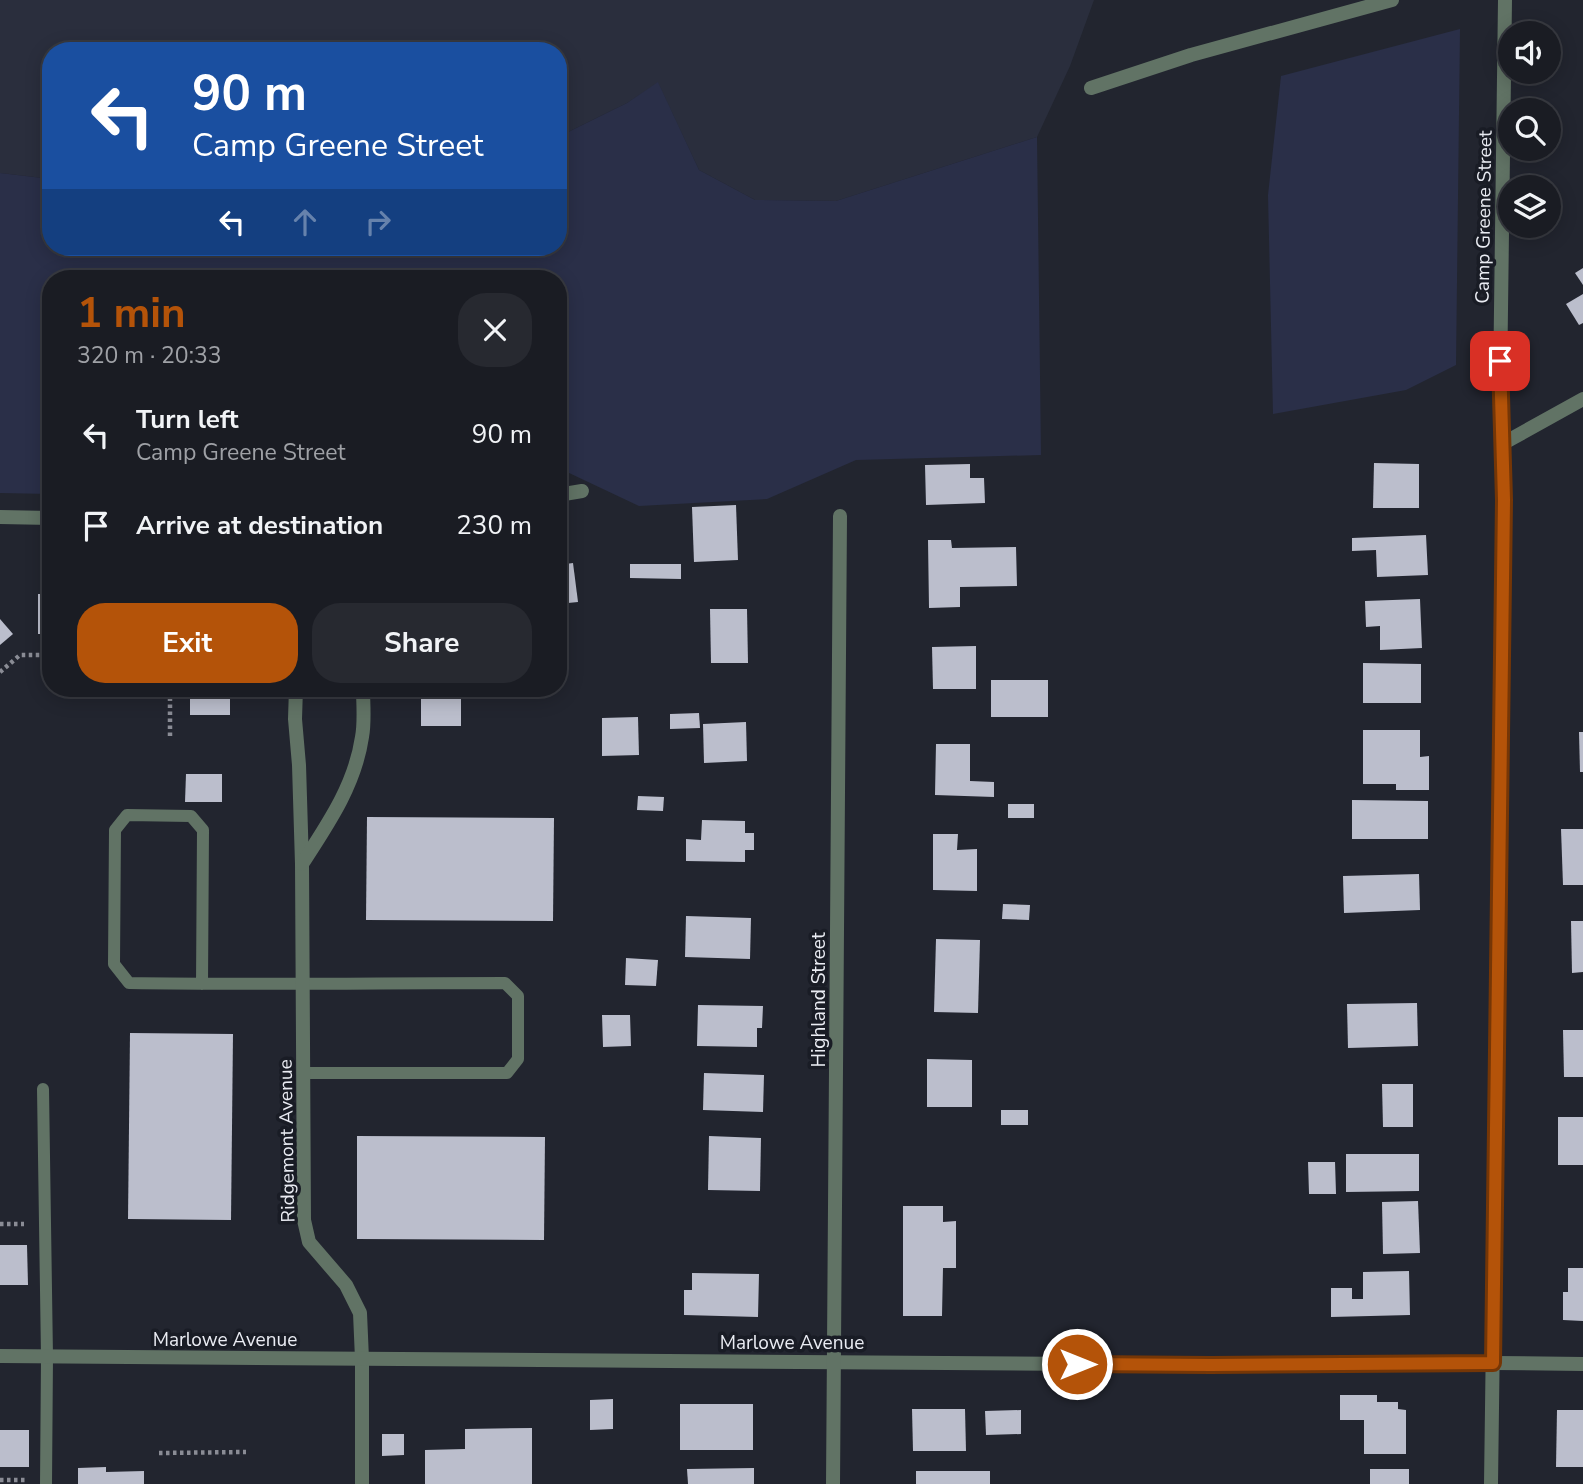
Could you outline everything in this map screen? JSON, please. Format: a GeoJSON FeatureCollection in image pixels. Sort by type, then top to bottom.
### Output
{"type":"FeatureCollection","features":[{"type":"Feature","properties":{"kind":"street"},"geometry":{"type":"LineString","coordinates":[[1091,88],[1191,55],[1392,0]]}},
{"type":"Feature","properties":{"kind":"street","name":"Camp Greene Street"},"geometry":{"type":"LineString","coordinates":[[1491,1484],[1504,500],[1500,387],[1505,0]]}},
{"type":"Feature","properties":{"kind":"street"},"geometry":{"type":"LineString","coordinates":[[1502,444],[1583,399]]}},
{"type":"Feature","properties":{"kind":"street"},"geometry":{"type":"LineString","coordinates":[[567,494],[582,491]]}},
{"type":"Feature","properties":{"kind":"street","name":"Highland Street"},"geometry":{"type":"LineString","coordinates":[[833,1484],[840,516]]}},
{"type":"Feature","properties":{"kind":"street"},"geometry":{"type":"LineString","coordinates":[[0,517],[42,518]]}},
{"type":"Feature","properties":{"kind":"street","name":"Ridgemont Avenue"},"geometry":{"type":"LineString","coordinates":[[296,697],[301,867],[304,1220],[309,1242],[346,1285],[360,1313],[362,1484]]}},
{"type":"Feature","properties":{"kind":"street"},"geometry":{"type":"LineString","coordinates":[[301,867],[335,813],[352,776],[363,736],[363,697]]}},
{"type":"Feature","properties":{"kind":"street","name":"Marlowe Avenue"},"geometry":{"type":"LineString","coordinates":[[0,1356],[1211,1365],[1583,1364]]}},
{"type":"Feature","properties":{"kind":"lane"},"geometry":{"type":"LineString","coordinates":[[202,984],[203,830],[191,816],[127,815],[115,830],[114,964],[129,983],[202,984],[302,985],[505,983],[518,996],[518,1059],[507,1073],[303,1073]]}},
{"type":"Feature","properties":{"kind":"lane"},"geometry":{"type":"LineString","coordinates":[[43,1089],[46,1484]]}},
{"type":"Feature","properties":{"kind":"path"},"geometry":{"type":"LineString","coordinates":[[0,672],[20,655],[42,654]]}},
{"type":"Feature","properties":{"kind":"path"},"geometry":{"type":"LineString","coordinates":[[170,697],[170,736]]}},
{"type":"Feature","properties":{"kind":"path"},"geometry":{"type":"LineString","coordinates":[[0,1224],[26,1224]]}},
{"type":"Feature","properties":{"kind":"path"},"geometry":{"type":"LineString","coordinates":[[159,1453],[246,1452]]}},
{"type":"Feature","properties":{"kind":"path"},"geometry":{"type":"LineString","coordinates":[[0,1480],[25,1480],[25,1484]]}},
{"type":"Feature","properties":{"kind":"shaded area"},"geometry":{"type":"Polygon","coordinates":[[[0,0],[1094,0],[1070,66],[1037,137],[836,201],[755,200],[699,170],[658,83],[627,103],[567,133],[567,42],[42,42],[42,178],[0,173],[0,0]]]}},
{"type":"Feature","properties":{"kind":"shaded area"},"geometry":{"type":"Polygon","coordinates":[[[1460,29],[1456,365],[1406,390],[1273,414],[1268,195],[1281,76],[1460,29]]]}},
{"type":"Feature","properties":{"kind":"shaded area"},"geometry":{"type":"Polygon","coordinates":[[[658,82],[699,170],[755,200],[836,201],[1037,137],[1041,455],[856,460],[767,499],[639,506],[567,472],[567,270],[42,270],[42,494],[0,493],[0,173],[42,178],[42,256],[567,256],[567,133],[627,103],[658,82]]]}},
{"type":"Feature","properties":{"kind":"building"},"geometry":{"type":"Polygon","coordinates":[[[1583,268],[1583,285],[1575,273],[1583,268]]]}},
{"type":"Feature","properties":{"kind":"building"},"geometry":{"type":"Polygon","coordinates":[[[1583,294],[1583,323],[1579,325],[1566,304],[1583,294]]]}},
{"type":"Feature","properties":{"kind":"building"},"geometry":{"type":"Polygon","coordinates":[[[1374,463],[1419,464],[1419,508],[1373,508],[1374,463]]]}},
{"type":"Feature","properties":{"kind":"building"},"geometry":{"type":"Polygon","coordinates":[[[970,464],[970,478],[984,478],[985,503],[926,505],[925,465],[970,464]]]}},
{"type":"Feature","properties":{"kind":"building"},"geometry":{"type":"Polygon","coordinates":[[[736,505],[738,560],[694,562],[692,507],[736,505]]]}},
{"type":"Feature","properties":{"kind":"building"},"geometry":{"type":"Polygon","coordinates":[[[1426,535],[1428,575],[1377,577],[1376,550],[1352,551],[1352,538],[1426,535]]]}},
{"type":"Feature","properties":{"kind":"building"},"geometry":{"type":"Polygon","coordinates":[[[928,540],[951,540],[952,548],[1016,547],[1017,586],[960,587],[960,607],[929,608],[928,540]]]}},
{"type":"Feature","properties":{"kind":"building"},"geometry":{"type":"Polygon","coordinates":[[[573,563],[578,602],[567,603],[567,564],[573,563]]]}},
{"type":"Feature","properties":{"kind":"building"},"geometry":{"type":"Polygon","coordinates":[[[630,564],[681,564],[681,579],[630,578],[630,564]]]}},
{"type":"Feature","properties":{"kind":"building"},"geometry":{"type":"Polygon","coordinates":[[[38,594],[42,594],[42,634],[38,634],[38,594]]]}},
{"type":"Feature","properties":{"kind":"building"},"geometry":{"type":"Polygon","coordinates":[[[1420,599],[1422,648],[1380,650],[1380,626],[1366,627],[1365,601],[1420,599]]]}},
{"type":"Feature","properties":{"kind":"building"},"geometry":{"type":"Polygon","coordinates":[[[710,609],[747,609],[748,663],[711,663],[710,609]]]}},
{"type":"Feature","properties":{"kind":"building"},"geometry":{"type":"Polygon","coordinates":[[[0,619],[13,634],[0,645],[0,619]]]}},
{"type":"Feature","properties":{"kind":"building"},"geometry":{"type":"Polygon","coordinates":[[[976,646],[976,689],[933,689],[932,647],[976,646]]]}},
{"type":"Feature","properties":{"kind":"building"},"geometry":{"type":"Polygon","coordinates":[[[1363,663],[1421,664],[1421,703],[1363,703],[1363,663]]]}},
{"type":"Feature","properties":{"kind":"building"},"geometry":{"type":"Polygon","coordinates":[[[991,680],[1048,680],[1048,717],[991,717],[991,680]]]}},
{"type":"Feature","properties":{"kind":"building"},"geometry":{"type":"Polygon","coordinates":[[[190,697],[230,697],[230,715],[190,715],[190,697]]]}},
{"type":"Feature","properties":{"kind":"building"},"geometry":{"type":"Polygon","coordinates":[[[421,697],[461,697],[461,726],[421,726],[421,697]]]}},
{"type":"Feature","properties":{"kind":"building"},"geometry":{"type":"Polygon","coordinates":[[[699,713],[700,728],[670,729],[670,714],[699,713]]]}},
{"type":"Feature","properties":{"kind":"building"},"geometry":{"type":"Polygon","coordinates":[[[638,717],[639,755],[602,756],[602,718],[638,717]]]}},
{"type":"Feature","properties":{"kind":"building"},"geometry":{"type":"Polygon","coordinates":[[[746,722],[747,761],[704,763],[703,724],[746,722]]]}},
{"type":"Feature","properties":{"kind":"building"},"geometry":{"type":"Polygon","coordinates":[[[1363,730],[1420,730],[1420,757],[1429,756],[1429,790],[1396,790],[1396,784],[1363,784],[1363,730]]]}},
{"type":"Feature","properties":{"kind":"building"},"geometry":{"type":"Polygon","coordinates":[[[1579,732],[1583,732],[1583,772],[1580,772],[1579,732]]]}},
{"type":"Feature","properties":{"kind":"building"},"geometry":{"type":"Polygon","coordinates":[[[936,744],[970,744],[970,781],[994,782],[994,797],[935,795],[936,744]]]}},
{"type":"Feature","properties":{"kind":"building"},"geometry":{"type":"Polygon","coordinates":[[[186,774],[222,774],[222,802],[185,802],[186,774]]]}},
{"type":"Feature","properties":{"kind":"building"},"geometry":{"type":"Polygon","coordinates":[[[638,796],[664,797],[663,811],[637,810],[638,796]]]}},
{"type":"Feature","properties":{"kind":"building"},"geometry":{"type":"Polygon","coordinates":[[[1352,800],[1428,801],[1428,839],[1352,839],[1352,800]]]}},
{"type":"Feature","properties":{"kind":"building"},"geometry":{"type":"Polygon","coordinates":[[[1008,804],[1034,804],[1034,818],[1008,818],[1008,804]]]}},
{"type":"Feature","properties":{"kind":"building"},"geometry":{"type":"Polygon","coordinates":[[[367,817],[554,818],[553,921],[366,920],[367,817]]]}},
{"type":"Feature","properties":{"kind":"building"},"geometry":{"type":"Polygon","coordinates":[[[702,820],[745,821],[745,833],[754,833],[754,850],[745,850],[745,862],[686,861],[686,839],[701,840],[702,820]]]}},
{"type":"Feature","properties":{"kind":"building"},"geometry":{"type":"Polygon","coordinates":[[[1561,829],[1583,829],[1583,885],[1563,885],[1561,829]]]}},
{"type":"Feature","properties":{"kind":"building"},"geometry":{"type":"Polygon","coordinates":[[[933,834],[958,834],[957,850],[977,849],[977,891],[933,890],[933,834]]]}},
{"type":"Feature","properties":{"kind":"building"},"geometry":{"type":"Polygon","coordinates":[[[1419,874],[1420,910],[1344,913],[1343,876],[1419,874]]]}},
{"type":"Feature","properties":{"kind":"building"},"geometry":{"type":"Polygon","coordinates":[[[1003,904],[1030,905],[1029,920],[1002,919],[1003,904]]]}},
{"type":"Feature","properties":{"kind":"building"},"geometry":{"type":"Polygon","coordinates":[[[686,916],[751,918],[750,959],[685,957],[686,916]]]}},
{"type":"Feature","properties":{"kind":"building"},"geometry":{"type":"Polygon","coordinates":[[[1571,921],[1583,921],[1583,972],[1572,973],[1571,921]]]}},
{"type":"Feature","properties":{"kind":"building"},"geometry":{"type":"Polygon","coordinates":[[[936,939],[980,940],[978,1013],[934,1012],[936,939]]]}},
{"type":"Feature","properties":{"kind":"building"},"geometry":{"type":"Polygon","coordinates":[[[626,958],[658,960],[656,986],[625,985],[626,958]]]}},
{"type":"Feature","properties":{"kind":"building"},"geometry":{"type":"Polygon","coordinates":[[[1417,1003],[1418,1046],[1348,1048],[1347,1004],[1417,1003]]]}},
{"type":"Feature","properties":{"kind":"building"},"geometry":{"type":"Polygon","coordinates":[[[698,1005],[763,1006],[762,1028],[757,1028],[757,1047],[697,1046],[698,1005]]]}},
{"type":"Feature","properties":{"kind":"building"},"geometry":{"type":"Polygon","coordinates":[[[602,1015],[630,1015],[631,1046],[603,1047],[602,1015]]]}},
{"type":"Feature","properties":{"kind":"building"},"geometry":{"type":"Polygon","coordinates":[[[1563,1030],[1583,1030],[1583,1077],[1564,1077],[1563,1030]]]}},
{"type":"Feature","properties":{"kind":"building"},"geometry":{"type":"Polygon","coordinates":[[[130,1033],[233,1034],[231,1220],[128,1219],[130,1033]]]}},
{"type":"Feature","properties":{"kind":"building"},"geometry":{"type":"Polygon","coordinates":[[[927,1059],[972,1060],[972,1107],[927,1107],[927,1059]]]}},
{"type":"Feature","properties":{"kind":"building"},"geometry":{"type":"Polygon","coordinates":[[[704,1073],[764,1075],[763,1112],[703,1110],[704,1073]]]}},
{"type":"Feature","properties":{"kind":"building"},"geometry":{"type":"Polygon","coordinates":[[[1382,1084],[1413,1084],[1413,1127],[1383,1127],[1382,1084]]]}},
{"type":"Feature","properties":{"kind":"building"},"geometry":{"type":"Polygon","coordinates":[[[1001,1110],[1028,1110],[1028,1125],[1001,1125],[1001,1110]]]}},
{"type":"Feature","properties":{"kind":"building"},"geometry":{"type":"Polygon","coordinates":[[[1558,1117],[1583,1117],[1583,1165],[1558,1165],[1558,1117]]]}},
{"type":"Feature","properties":{"kind":"building"},"geometry":{"type":"Polygon","coordinates":[[[357,1136],[545,1137],[544,1240],[357,1239],[357,1136]]]}},
{"type":"Feature","properties":{"kind":"building"},"geometry":{"type":"Polygon","coordinates":[[[709,1136],[761,1138],[760,1191],[708,1190],[709,1136]]]}},
{"type":"Feature","properties":{"kind":"building"},"geometry":{"type":"Polygon","coordinates":[[[1346,1154],[1419,1154],[1419,1191],[1346,1192],[1346,1154]]]}},
{"type":"Feature","properties":{"kind":"building"},"geometry":{"type":"Polygon","coordinates":[[[1308,1162],[1335,1162],[1336,1194],[1309,1194],[1308,1162]]]}},
{"type":"Feature","properties":{"kind":"building"},"geometry":{"type":"Polygon","coordinates":[[[1418,1201],[1420,1253],[1383,1254],[1382,1202],[1418,1201]]]}},
{"type":"Feature","properties":{"kind":"building"},"geometry":{"type":"Polygon","coordinates":[[[903,1206],[943,1206],[943,1222],[956,1221],[956,1268],[943,1268],[942,1316],[903,1316],[903,1206]]]}},
{"type":"Feature","properties":{"kind":"building"},"geometry":{"type":"Polygon","coordinates":[[[0,1245],[27,1245],[28,1285],[0,1285],[0,1245]]]}},
{"type":"Feature","properties":{"kind":"building"},"geometry":{"type":"Polygon","coordinates":[[[1568,1268],[1583,1268],[1583,1321],[1563,1320],[1563,1292],[1568,1292],[1568,1268]]]}},
{"type":"Feature","properties":{"kind":"building"},"geometry":{"type":"Polygon","coordinates":[[[1409,1271],[1410,1315],[1331,1317],[1331,1288],[1352,1288],[1352,1299],[1363,1299],[1363,1272],[1409,1271]]]}},
{"type":"Feature","properties":{"kind":"building"},"geometry":{"type":"Polygon","coordinates":[[[692,1273],[759,1274],[758,1317],[684,1315],[684,1290],[692,1290],[692,1273]]]}},
{"type":"Feature","properties":{"kind":"building"},"geometry":{"type":"Polygon","coordinates":[[[1340,1395],[1377,1395],[1377,1402],[1398,1402],[1398,1409],[1406,1410],[1406,1454],[1364,1454],[1364,1420],[1340,1420],[1340,1395]]]}},
{"type":"Feature","properties":{"kind":"building"},"geometry":{"type":"Polygon","coordinates":[[[613,1399],[613,1429],[590,1430],[590,1400],[613,1399]]]}},
{"type":"Feature","properties":{"kind":"building"},"geometry":{"type":"Polygon","coordinates":[[[680,1404],[753,1404],[753,1450],[680,1450],[680,1404]]]}},
{"type":"Feature","properties":{"kind":"building"},"geometry":{"type":"Polygon","coordinates":[[[912,1409],[965,1409],[966,1451],[913,1451],[912,1409]]]}},
{"type":"Feature","properties":{"kind":"building"},"geometry":{"type":"Polygon","coordinates":[[[1021,1410],[1021,1434],[986,1435],[985,1411],[1021,1410]]]}},
{"type":"Feature","properties":{"kind":"building"},"geometry":{"type":"Polygon","coordinates":[[[1557,1410],[1583,1410],[1583,1467],[1556,1467],[1557,1410]]]}},
{"type":"Feature","properties":{"kind":"building"},"geometry":{"type":"Polygon","coordinates":[[[532,1428],[532,1484],[425,1484],[425,1450],[465,1449],[465,1429],[532,1428]]]}},
{"type":"Feature","properties":{"kind":"building"},"geometry":{"type":"Polygon","coordinates":[[[0,1430],[29,1430],[29,1467],[0,1467],[0,1430]]]}},
{"type":"Feature","properties":{"kind":"building"},"geometry":{"type":"Polygon","coordinates":[[[382,1434],[404,1434],[404,1455],[382,1456],[382,1434]]]}},
{"type":"Feature","properties":{"kind":"building"},"geometry":{"type":"Polygon","coordinates":[[[106,1467],[106,1472],[144,1471],[144,1484],[78,1484],[78,1468],[106,1467]]]}},
{"type":"Feature","properties":{"kind":"building"},"geometry":{"type":"Polygon","coordinates":[[[754,1468],[754,1484],[688,1484],[687,1469],[754,1468]]]}},
{"type":"Feature","properties":{"kind":"building"},"geometry":{"type":"Polygon","coordinates":[[[1370,1469],[1409,1469],[1409,1484],[1370,1484],[1370,1469]]]}},
{"type":"Feature","properties":{"kind":"building"},"geometry":{"type":"Polygon","coordinates":[[[916,1471],[990,1471],[990,1484],[916,1484],[916,1471]]]}},
{"type":"Feature","properties":{"kind":"route"},"geometry":{"type":"LineString","coordinates":[[1077,1364],[1493,1363],[1504,500],[1500,361]]}}]}
